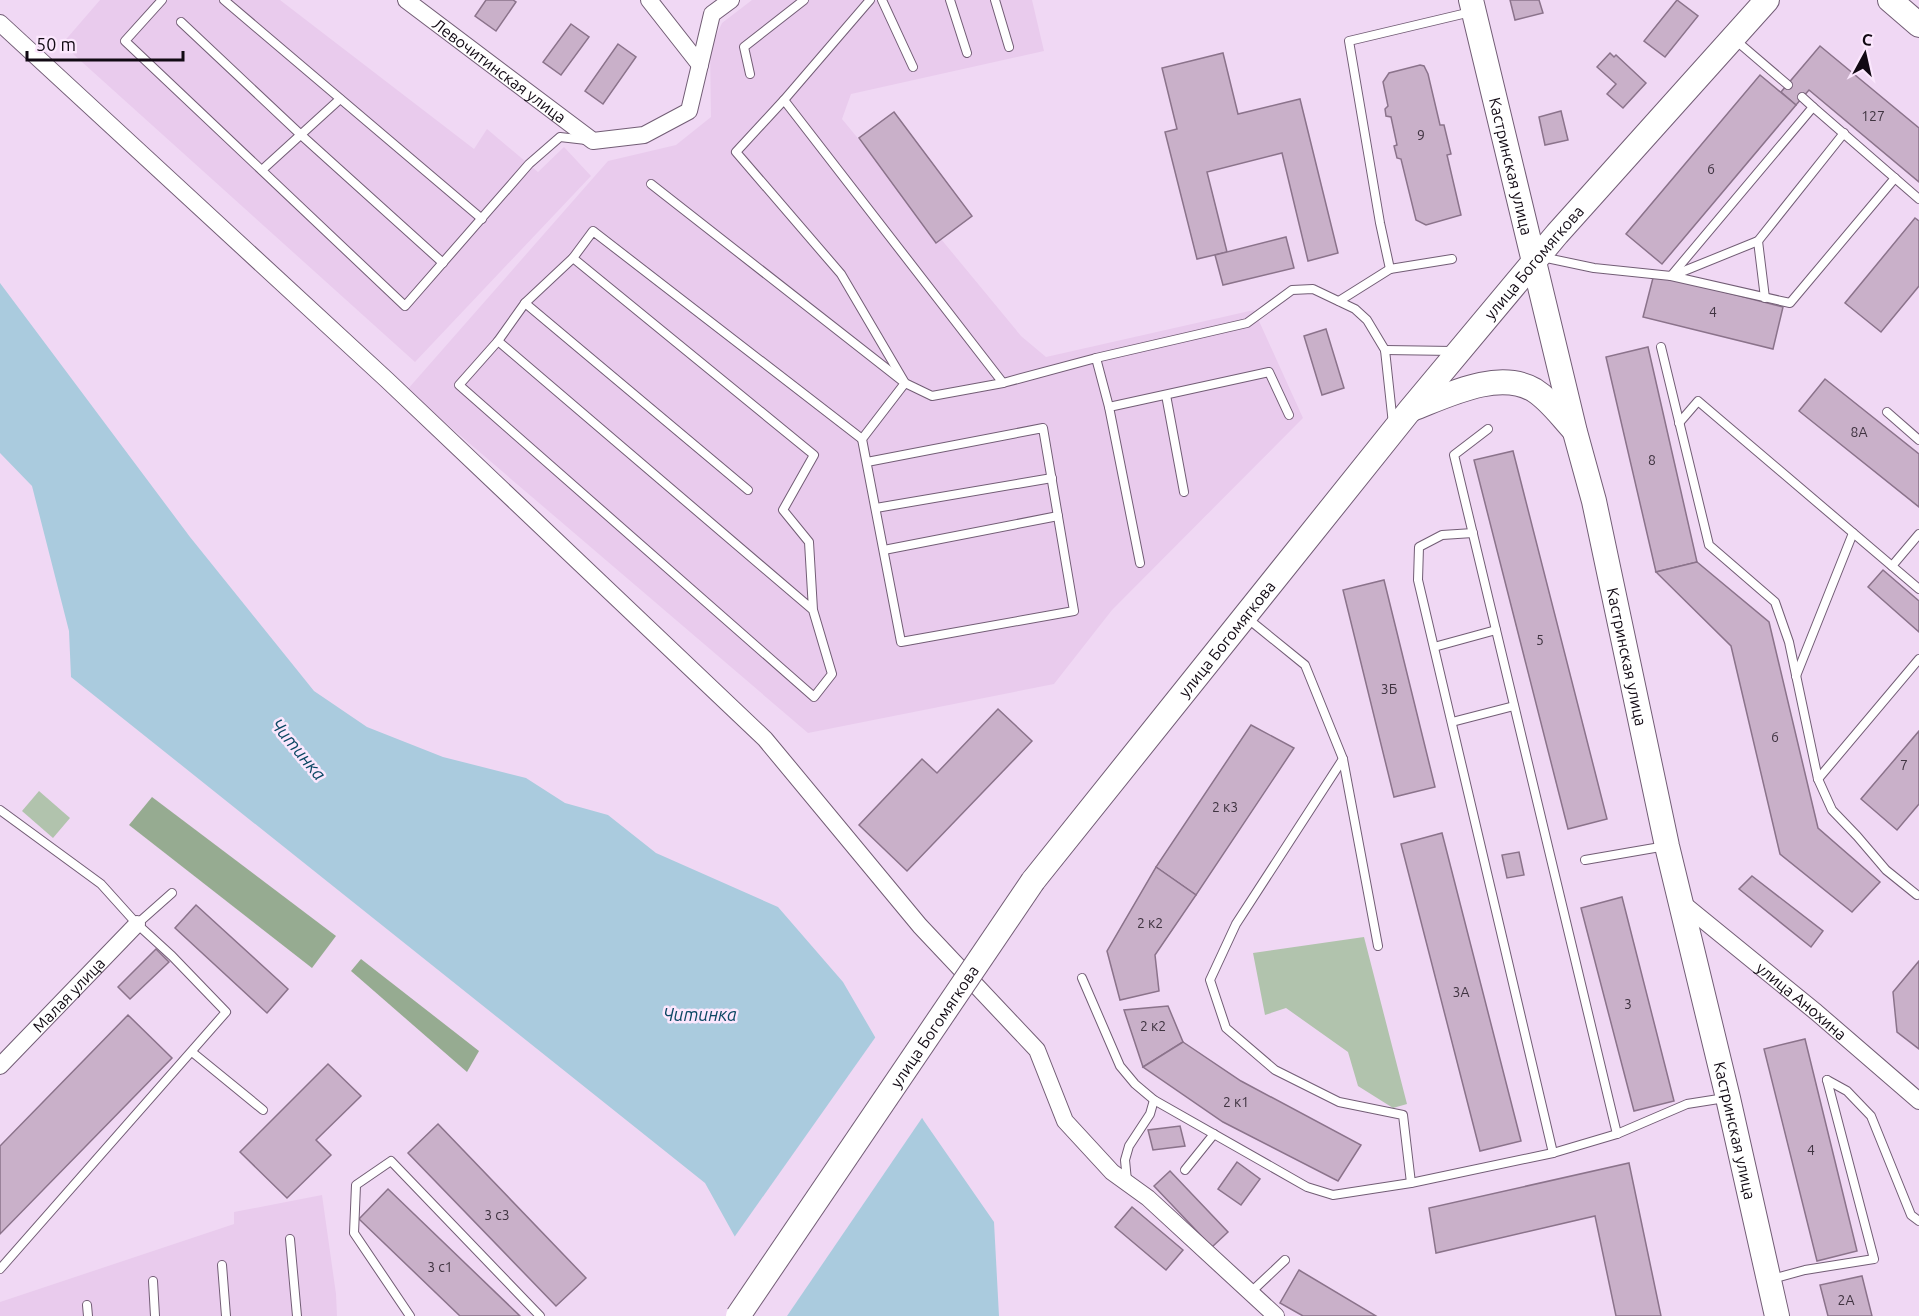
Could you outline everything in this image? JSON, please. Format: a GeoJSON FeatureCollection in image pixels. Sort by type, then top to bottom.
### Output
{"type":"FeatureCollection","features":[{"type":"Feature","properties":{"kind":"main road","name":"улица Богомягкова"},"geometry":{"type":"LineString","coordinates":[[738,1316],[1033,881],[1410,410],[1536,259],[1767,0]]}},
{"type":"Feature","properties":{"kind":"main road"},"geometry":{"type":"LineString","coordinates":[[1890,0],[1919,25]]}},
{"type":"Feature","properties":{"kind":"main road","name":"Кастринская улица"},"geometry":{"type":"LineString","coordinates":[[1472,6],[1536,259],[1575,432],[1594,501],[1667,846],[1728,1098],[1777,1316]]}},
{"type":"Feature","properties":{"kind":"main road"},"geometry":{"type":"LineString","coordinates":[[1410,410],[1486,383],[1515,384],[1532,389],[1548,402],[1575,432]]}},
{"type":"Feature","properties":{"kind":"street","name":"Левочитинская улица"},"geometry":{"type":"LineString","coordinates":[[406,0],[593,141]]}},
{"type":"Feature","properties":{"kind":"street"},"geometry":{"type":"LineString","coordinates":[[649,0],[700,65]]}},
{"type":"Feature","properties":{"kind":"street"},"geometry":{"type":"LineString","coordinates":[[593,141],[644,135],[689,111],[712,14],[731,0]]}},
{"type":"Feature","properties":{"kind":"street"},"geometry":{"type":"LineString","coordinates":[[0,23],[387,380],[765,739],[920,926],[1037,1050],[1065,1121],[1112,1172],[1148,1198],[1276,1316]]}},
{"type":"Feature","properties":{"kind":"street","name":"улица Анохина"},"geometry":{"type":"LineString","coordinates":[[1681,902],[1816,1012],[1919,1101]]}},
{"type":"Feature","properties":{"kind":"street","name":"Малая улица"},"geometry":{"type":"LineString","coordinates":[[0,1066],[137,924]]}},
{"type":"Feature","properties":{"kind":"lane"},"geometry":{"type":"LineString","coordinates":[[162,0],[125,40],[405,306],[529,164],[560,137],[593,141]]}},
{"type":"Feature","properties":{"kind":"lane"},"geometry":{"type":"LineString","coordinates":[[224,0],[482,219]]}},
{"type":"Feature","properties":{"kind":"lane"},"geometry":{"type":"LineString","coordinates":[[750,74],[744,47],[804,0]]}},
{"type":"Feature","properties":{"kind":"lane"},"geometry":{"type":"LineString","coordinates":[[870,0],[736,152],[841,274],[905,383]]}},
{"type":"Feature","properties":{"kind":"lane"},"geometry":{"type":"LineString","coordinates":[[882,0],[913,67]]}},
{"type":"Feature","properties":{"kind":"lane"},"geometry":{"type":"LineString","coordinates":[[950,0],[967,53]]}},
{"type":"Feature","properties":{"kind":"lane"},"geometry":{"type":"LineString","coordinates":[[995,0],[1009,47]]}},
{"type":"Feature","properties":{"kind":"lane"},"geometry":{"type":"LineString","coordinates":[[1390,269],[1349,42],[1472,6]]}},
{"type":"Feature","properties":{"kind":"lane"},"geometry":{"type":"LineString","coordinates":[[181,22],[442,263]]}},
{"type":"Feature","properties":{"kind":"lane"},"geometry":{"type":"LineString","coordinates":[[1733,38],[1788,85]]}},
{"type":"Feature","properties":{"kind":"lane"},"geometry":{"type":"LineString","coordinates":[[1802,98],[1919,199]]}},
{"type":"Feature","properties":{"kind":"lane"},"geometry":{"type":"LineString","coordinates":[[262,170],[340,99]]}},
{"type":"Feature","properties":{"kind":"lane"},"geometry":{"type":"LineString","coordinates":[[784,100],[1003,383]]}},
{"type":"Feature","properties":{"kind":"lane"},"geometry":{"type":"LineString","coordinates":[[1671,276],[1813,107]]}},
{"type":"Feature","properties":{"kind":"lane"},"geometry":{"type":"LineString","coordinates":[[1671,276],[1758,241],[1844,133]]}},
{"type":"Feature","properties":{"kind":"lane"},"geometry":{"type":"LineString","coordinates":[[1536,259],[1671,276],[1790,303],[1895,178]]}},
{"type":"Feature","properties":{"kind":"lane"},"geometry":{"type":"LineString","coordinates":[[651,184],[905,383],[932,396],[1003,383],[1096,358],[1248,323],[1292,290],[1312,289],[1354,309],[1367,320],[1385,350],[1393,431]]}},
{"type":"Feature","properties":{"kind":"lane"},"geometry":{"type":"LineString","coordinates":[[573,258],[814,455],[783,510],[809,542],[813,610],[832,674],[813,697],[459,385],[498,341],[525,303],[573,258],[593,231],[862,439],[901,642],[1074,611],[1043,428],[867,462]]}},
{"type":"Feature","properties":{"kind":"lane"},"geometry":{"type":"LineString","coordinates":[[1758,241],[1765,298]]}},
{"type":"Feature","properties":{"kind":"lane"},"geometry":{"type":"LineString","coordinates":[[1339,300],[1390,269],[1452,259]]}},
{"type":"Feature","properties":{"kind":"lane"},"geometry":{"type":"LineString","coordinates":[[525,303],[748,490]]}},
{"type":"Feature","properties":{"kind":"lane"},"geometry":{"type":"LineString","coordinates":[[498,341],[813,610]]}},
{"type":"Feature","properties":{"kind":"lane"},"geometry":{"type":"LineString","coordinates":[[1660,347],[1708,545],[1775,602],[1789,642],[1818,780],[1832,810],[1886,870],[1917,895]]}},
{"type":"Feature","properties":{"kind":"lane"},"geometry":{"type":"LineString","coordinates":[[1385,350],[1459,352]]}},
{"type":"Feature","properties":{"kind":"lane"},"geometry":{"type":"LineString","coordinates":[[1096,358],[1109,407],[1140,563]]}},
{"type":"Feature","properties":{"kind":"lane"},"geometry":{"type":"LineString","coordinates":[[1109,407],[1269,372],[1289,415]]}},
{"type":"Feature","properties":{"kind":"lane"},"geometry":{"type":"LineString","coordinates":[[862,439],[905,383]]}},
{"type":"Feature","properties":{"kind":"lane"},"geometry":{"type":"LineString","coordinates":[[1166,394],[1184,492]]}},
{"type":"Feature","properties":{"kind":"lane"},"geometry":{"type":"LineString","coordinates":[[1679,423],[1698,401],[1919,589]]}},
{"type":"Feature","properties":{"kind":"lane"},"geometry":{"type":"LineString","coordinates":[[1887,412],[1919,440]]}},
{"type":"Feature","properties":{"kind":"lane"},"geometry":{"type":"LineString","coordinates":[[1488,429],[1454,455],[1617,1134]]}},
{"type":"Feature","properties":{"kind":"lane"},"geometry":{"type":"LineString","coordinates":[[876,508],[1052,478]]}},
{"type":"Feature","properties":{"kind":"lane"},"geometry":{"type":"LineString","coordinates":[[884,550],[1058,516]]}},
{"type":"Feature","properties":{"kind":"lane"},"geometry":{"type":"LineString","coordinates":[[1473,533],[1442,535],[1419,547],[1418,580],[1553,1153]]}},
{"type":"Feature","properties":{"kind":"lane"},"geometry":{"type":"LineString","coordinates":[[1796,676],[1853,533]]}},
{"type":"Feature","properties":{"kind":"lane"},"geometry":{"type":"LineString","coordinates":[[1892,566],[1919,534]]}},
{"type":"Feature","properties":{"kind":"lane"},"geometry":{"type":"LineString","coordinates":[[1245,615],[1305,665],[1343,759],[1378,946]]}},
{"type":"Feature","properties":{"kind":"lane"},"geometry":{"type":"LineString","coordinates":[[1434,647],[1496,630]]}},
{"type":"Feature","properties":{"kind":"lane"},"geometry":{"type":"LineString","coordinates":[[1818,780],[1919,659]]}},
{"type":"Feature","properties":{"kind":"lane"},"geometry":{"type":"LineString","coordinates":[[1452,722],[1514,706]]}},
{"type":"Feature","properties":{"kind":"lane"},"geometry":{"type":"LineString","coordinates":[[1343,759],[1236,924],[1210,980],[1226,1028],[1275,1070],[1339,1102],[1403,1115],[1411,1183]]}},
{"type":"Feature","properties":{"kind":"lane"},"geometry":{"type":"LineString","coordinates":[[0,810],[101,884],[137,924],[172,956],[226,1012],[0,1269]]}},
{"type":"Feature","properties":{"kind":"lane"},"geometry":{"type":"LineString","coordinates":[[1585,860],[1667,846]]}},
{"type":"Feature","properties":{"kind":"lane"},"geometry":{"type":"LineString","coordinates":[[137,924],[172,893]]}},
{"type":"Feature","properties":{"kind":"lane"},"geometry":{"type":"LineString","coordinates":[[1082,978],[1120,1066],[1135,1084],[1154,1100],[1307,1187],[1333,1195],[1411,1183],[1553,1153],[1617,1134],[1687,1104],[1728,1098]]}},
{"type":"Feature","properties":{"kind":"lane"},"geometry":{"type":"LineString","coordinates":[[192,1052],[263,1110]]}},
{"type":"Feature","properties":{"kind":"lane"},"geometry":{"type":"LineString","coordinates":[[1768,1280],[1805,1270],[1874,1259],[1827,1080],[1847,1091],[1871,1116],[1911,1215],[1919,1221]]}},
{"type":"Feature","properties":{"kind":"lane"},"geometry":{"type":"LineString","coordinates":[[1127,1184],[1125,1160],[1129,1146],[1150,1114],[1154,1100]]}},
{"type":"Feature","properties":{"kind":"lane"},"geometry":{"type":"LineString","coordinates":[[1185,1170],[1214,1134]]}},
{"type":"Feature","properties":{"kind":"lane"},"geometry":{"type":"LineString","coordinates":[[410,1316],[354,1233],[356,1185],[391,1161],[540,1316]]}},
{"type":"Feature","properties":{"kind":"lane"},"geometry":{"type":"LineString","coordinates":[[290,1239],[297,1316]]}},
{"type":"Feature","properties":{"kind":"lane"},"geometry":{"type":"LineString","coordinates":[[1250,1293],[1285,1260]]}},
{"type":"Feature","properties":{"kind":"lane"},"geometry":{"type":"LineString","coordinates":[[222,1265],[226,1316]]}},
{"type":"Feature","properties":{"kind":"lane"},"geometry":{"type":"LineString","coordinates":[[153,1281],[155,1316]]}},
{"type":"Feature","properties":{"kind":"lane"},"geometry":{"type":"LineString","coordinates":[[87,1305],[88,1316]]}},
{"type":"Feature","properties":{"kind":"shaded area"},"geometry":{"type":"Polygon","coordinates":[[[100,0],[280,0],[474,149],[487,129],[538,172],[564,147],[591,176],[415,362],[62,44],[100,0]]]}},
{"type":"Feature","properties":{"kind":"shaded area"},"geometry":{"type":"Polygon","coordinates":[[[752,0],[1032,0],[1044,51],[851,94],[842,119],[1021,336],[1046,357],[1254,310],[1303,418],[1112,610],[1054,684],[808,733],[407,390],[608,161],[676,145],[711,117],[710,49],[722,23],[752,0]]]}},
{"type":"Feature","properties":{"kind":"shaded area"},"geometry":{"type":"Polygon","coordinates":[[[322,1195],[337,1316],[0,1316],[0,1302],[234,1224],[234,1212],[322,1195]]]}},
{"type":"Feature","properties":{"kind":"green space"},"geometry":{"type":"Polygon","coordinates":[[[39,791],[70,818],[53,838],[22,811],[39,791]]]}},
{"type":"Feature","properties":{"kind":"green space"},"geometry":{"type":"Polygon","coordinates":[[[152,797],[336,936],[312,968],[129,825],[152,797]]]}},
{"type":"Feature","properties":{"kind":"green space"},"geometry":{"type":"Polygon","coordinates":[[[1364,937],[1407,1104],[1393,1108],[1358,1086],[1348,1052],[1286,1008],[1265,1015],[1253,953],[1364,937]]]}},
{"type":"Feature","properties":{"kind":"green space"},"geometry":{"type":"Polygon","coordinates":[[[361,959],[479,1051],[467,1072],[351,971],[361,959]]]}},
{"type":"Feature","properties":{"kind":"water","name":"Читинка"},"geometry":{"type":"Polygon","coordinates":[[[0,283],[190,537],[314,691],[367,727],[443,757],[526,778],[565,803],[608,815],[656,853],[778,907],[843,982],[924,1121],[994,1222],[999,1316],[779,1316],[705,1183],[71,677],[69,631],[32,486],[0,453],[0,283]]]}},
{"type":"Feature","properties":{"kind":"pier"},"geometry":{"type":"Polygon","coordinates":[[[877,1035],[924,1115],[787,1316],[776,1316],[733,1239],[877,1035]]]}},
{"type":"Feature","properties":{"kind":"building"},"geometry":{"type":"Polygon","coordinates":[[[486,0],[516,2],[496,31],[475,16],[486,0]]]}},
{"type":"Feature","properties":{"kind":"building"},"geometry":{"type":"Polygon","coordinates":[[[1510,0],[1539,0],[1543,13],[1515,20],[1510,0]]]}},
{"type":"Feature","properties":{"kind":"building"},"geometry":{"type":"Polygon","coordinates":[[[1677,0],[1698,16],[1665,57],[1644,41],[1677,0]]]}},
{"type":"Feature","properties":{"kind":"building"},"geometry":{"type":"Polygon","coordinates":[[[571,24],[589,37],[561,75],[543,62],[571,24]]]}},
{"type":"Feature","properties":{"kind":"building"},"geometry":{"type":"Polygon","coordinates":[[[618,44],[636,57],[603,104],[585,91],[618,44]]]}},
{"type":"Feature","properties":{"kind":"building"},"geometry":{"type":"Polygon","coordinates":[[[1820,46],[1919,128],[1919,182],[1809,90],[1796,105],[1781,92],[1820,46]]]}},
{"type":"Feature","properties":{"kind":"building"},"geometry":{"type":"Polygon","coordinates":[[[1223,53],[1238,114],[1300,99],[1338,253],[1308,261],[1282,153],[1207,172],[1227,252],[1197,259],[1165,132],[1177,129],[1162,68],[1223,53]]]}},
{"type":"Feature","properties":{"kind":"building"},"geometry":{"type":"Polygon","coordinates":[[[1610,53],[1614,57],[1616,55],[1646,83],[1623,108],[1607,94],[1616,84],[1597,67],[1610,53]]]}},
{"type":"Feature","properties":{"kind":"building"},"geometry":{"type":"Polygon","coordinates":[[[1424,66],[1428,74],[1440,125],[1444,125],[1451,154],[1447,155],[1461,215],[1426,225],[1416,220],[1401,159],[1397,158],[1394,146],[1397,145],[1391,117],[1386,116],[1385,109],[1388,106],[1383,82],[1389,73],[1424,66]]]}},
{"type":"Feature","properties":{"kind":"building"},"geometry":{"type":"Polygon","coordinates":[[[1760,75],[1796,105],[1662,264],[1626,234],[1760,75]]]}},
{"type":"Feature","properties":{"kind":"building"},"geometry":{"type":"Polygon","coordinates":[[[1561,111],[1568,140],[1545,145],[1539,117],[1561,111]]]}},
{"type":"Feature","properties":{"kind":"building"},"geometry":{"type":"Polygon","coordinates":[[[894,112],[972,216],[936,243],[859,138],[894,112]]]}},
{"type":"Feature","properties":{"kind":"building"},"geometry":{"type":"Polygon","coordinates":[[[1915,218],[1919,221],[1919,286],[1881,332],[1845,303],[1915,218]]]}},
{"type":"Feature","properties":{"kind":"building"},"geometry":{"type":"Polygon","coordinates":[[[1286,237],[1294,268],[1223,285],[1215,255],[1286,237]]]}},
{"type":"Feature","properties":{"kind":"building"},"geometry":{"type":"Polygon","coordinates":[[[1654,274],[1783,307],[1773,349],[1643,317],[1654,274]]]}},
{"type":"Feature","properties":{"kind":"building"},"geometry":{"type":"Polygon","coordinates":[[[1326,329],[1344,388],[1322,395],[1304,336],[1326,329]]]}},
{"type":"Feature","properties":{"kind":"building"},"geometry":{"type":"Polygon","coordinates":[[[1648,347],[1697,562],[1656,572],[1606,357],[1648,347]]]}},
{"type":"Feature","properties":{"kind":"building"},"geometry":{"type":"Polygon","coordinates":[[[1825,379],[1919,454],[1919,507],[1799,411],[1825,379]]]}},
{"type":"Feature","properties":{"kind":"building"},"geometry":{"type":"Polygon","coordinates":[[[1513,451],[1607,819],[1568,829],[1474,460],[1513,451]]]}},
{"type":"Feature","properties":{"kind":"building"},"geometry":{"type":"Polygon","coordinates":[[[1697,562],[1769,622],[1818,828],[1880,882],[1852,912],[1780,854],[1731,646],[1656,572],[1697,562]]]}},
{"type":"Feature","properties":{"kind":"building"},"geometry":{"type":"Polygon","coordinates":[[[1883,570],[1919,601],[1919,632],[1868,587],[1883,570]]]}},
{"type":"Feature","properties":{"kind":"building"},"geometry":{"type":"Polygon","coordinates":[[[1384,580],[1435,787],[1394,797],[1343,590],[1384,580]]]}},
{"type":"Feature","properties":{"kind":"building"},"geometry":{"type":"Polygon","coordinates":[[[998,709],[1032,741],[907,871],[859,825],[922,759],[937,773],[998,709]]]}},
{"type":"Feature","properties":{"kind":"building"},"geometry":{"type":"Polygon","coordinates":[[[1251,725],[1294,748],[1196,895],[1156,867],[1251,725]]]}},
{"type":"Feature","properties":{"kind":"building"},"geometry":{"type":"Polygon","coordinates":[[[1919,731],[1919,804],[1897,830],[1861,799],[1919,731]]]}},
{"type":"Feature","properties":{"kind":"building"},"geometry":{"type":"Polygon","coordinates":[[[1442,833],[1521,1141],[1480,1151],[1401,844],[1442,833]]]}},
{"type":"Feature","properties":{"kind":"building"},"geometry":{"type":"Polygon","coordinates":[[[1519,852],[1524,875],[1507,878],[1502,855],[1519,852]]]}},
{"type":"Feature","properties":{"kind":"building"},"geometry":{"type":"Polygon","coordinates":[[[1156,867],[1196,895],[1155,955],[1159,991],[1120,1000],[1107,951],[1156,867]]]}},
{"type":"Feature","properties":{"kind":"building"},"geometry":{"type":"Polygon","coordinates":[[[1752,876],[1823,931],[1811,947],[1739,889],[1752,876]]]}},
{"type":"Feature","properties":{"kind":"building"},"geometry":{"type":"Polygon","coordinates":[[[1622,897],[1674,1101],[1634,1111],[1581,908],[1622,897]]]}},
{"type":"Feature","properties":{"kind":"building"},"geometry":{"type":"Polygon","coordinates":[[[196,905],[288,989],[267,1013],[175,928],[196,905]]]}},
{"type":"Feature","properties":{"kind":"building"},"geometry":{"type":"Polygon","coordinates":[[[156,949],[169,962],[130,999],[118,987],[156,949]]]}},
{"type":"Feature","properties":{"kind":"building"},"geometry":{"type":"Polygon","coordinates":[[[1919,961],[1919,1049],[1897,1032],[1893,992],[1919,961]]]}},
{"type":"Feature","properties":{"kind":"building"},"geometry":{"type":"Polygon","coordinates":[[[1168,1006],[1183,1042],[1143,1067],[1124,1010],[1168,1006]]]}},
{"type":"Feature","properties":{"kind":"building"},"geometry":{"type":"Polygon","coordinates":[[[128,1015],[172,1058],[0,1234],[0,1146],[128,1015]]]}},
{"type":"Feature","properties":{"kind":"building"},"geometry":{"type":"Polygon","coordinates":[[[1805,1039],[1857,1251],[1817,1261],[1764,1049],[1805,1039]]]}},
{"type":"Feature","properties":{"kind":"building"},"geometry":{"type":"Polygon","coordinates":[[[1183,1042],[1241,1081],[1361,1145],[1338,1181],[1223,1122],[1143,1067],[1183,1042]]]}},
{"type":"Feature","properties":{"kind":"building"},"geometry":{"type":"Polygon","coordinates":[[[328,1064],[361,1096],[316,1140],[331,1155],[287,1198],[240,1152],[328,1064]]]}},
{"type":"Feature","properties":{"kind":"building"},"geometry":{"type":"Polygon","coordinates":[[[438,1124],[586,1278],[556,1306],[408,1153],[438,1124]]]}},
{"type":"Feature","properties":{"kind":"building"},"geometry":{"type":"Polygon","coordinates":[[[1180,1126],[1185,1146],[1153,1150],[1148,1130],[1180,1126]]]}},
{"type":"Feature","properties":{"kind":"building"},"geometry":{"type":"Polygon","coordinates":[[[1237,1162],[1260,1179],[1241,1205],[1218,1189],[1237,1162]]]}},
{"type":"Feature","properties":{"kind":"building"},"geometry":{"type":"Polygon","coordinates":[[[1629,1163],[1661,1316],[1616,1316],[1595,1216],[1436,1253],[1429,1208],[1629,1163]]]}},
{"type":"Feature","properties":{"kind":"building"},"geometry":{"type":"Polygon","coordinates":[[[1170,1171],[1228,1232],[1212,1247],[1154,1186],[1170,1171]]]}},
{"type":"Feature","properties":{"kind":"building"},"geometry":{"type":"Polygon","coordinates":[[[388,1189],[520,1316],[460,1316],[359,1219],[388,1189]]]}},
{"type":"Feature","properties":{"kind":"building"},"geometry":{"type":"Polygon","coordinates":[[[1132,1207],[1183,1250],[1166,1270],[1115,1227],[1132,1207]]]}},
{"type":"Feature","properties":{"kind":"building"},"geometry":{"type":"Polygon","coordinates":[[[1299,1270],[1376,1316],[1303,1316],[1280,1303],[1299,1270]]]}},
{"type":"Feature","properties":{"kind":"building"},"geometry":{"type":"Polygon","coordinates":[[[1862,1276],[1872,1316],[1828,1316],[1820,1285],[1862,1276]]]}}]}
